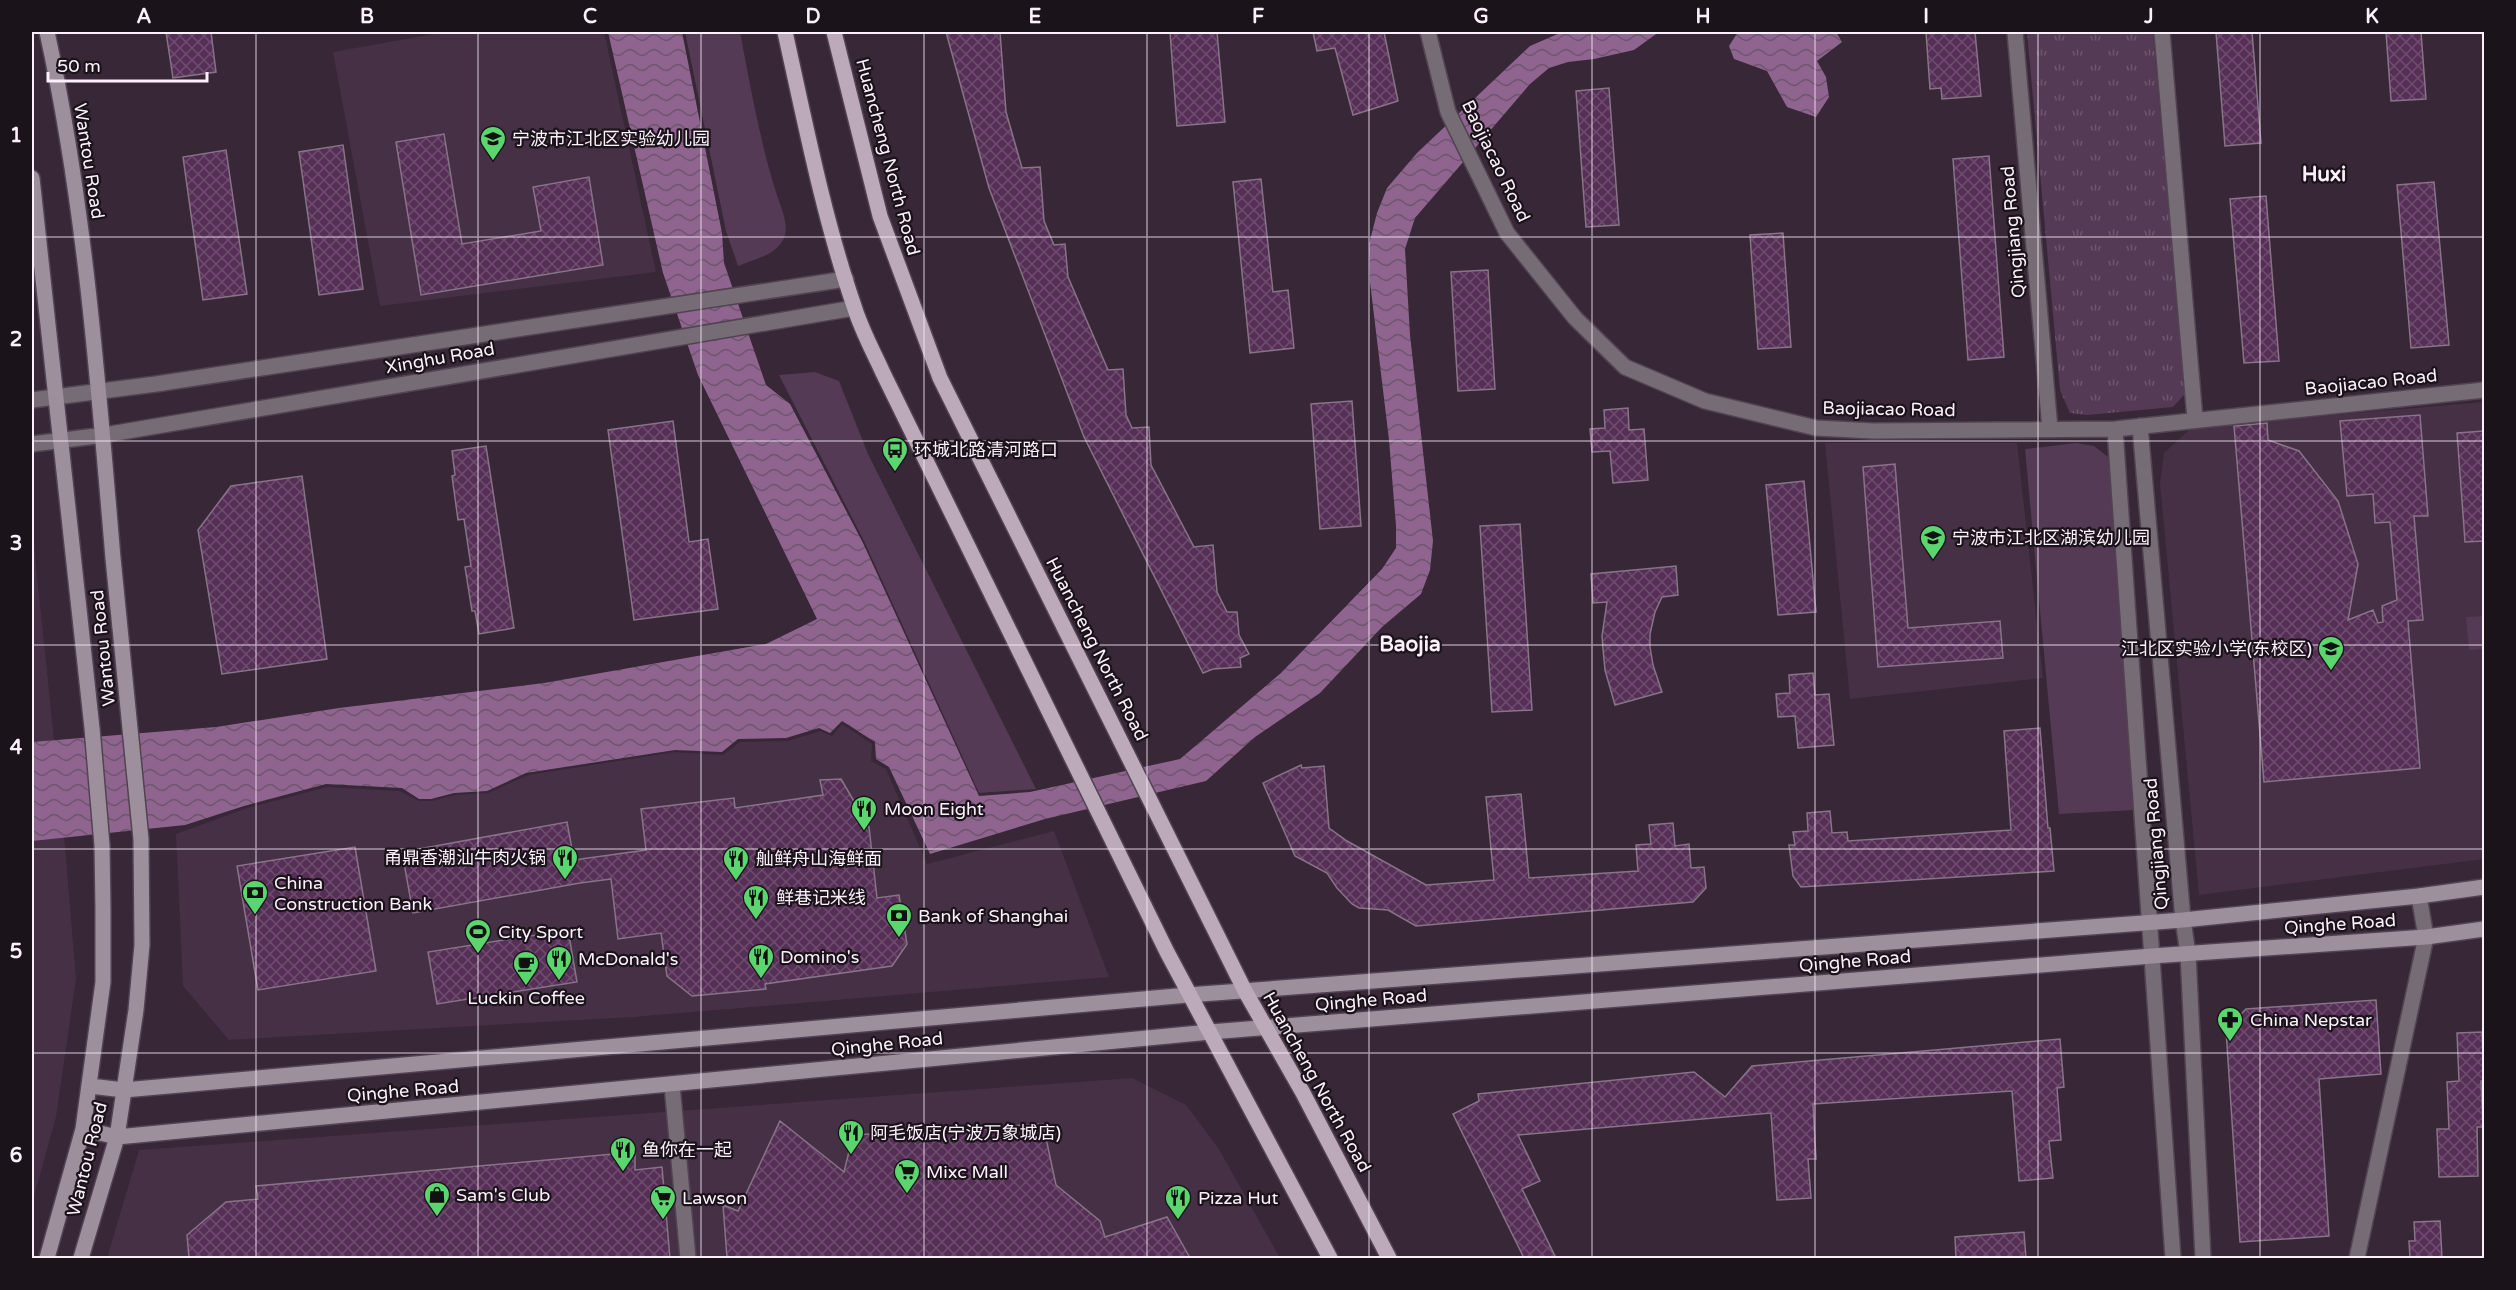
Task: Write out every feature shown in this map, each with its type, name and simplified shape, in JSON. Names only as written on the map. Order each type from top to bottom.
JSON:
[{"type":"main road","name":"Wantou Road","points":[[47,32],[56,70],[86,267],[100,392],[141,839],[142,945],[139,990],[117,1137],[81,1258]]},
{"type":"main road","points":[[785,32],[807,134],[854,308],[883,373],[1101,823],[1188,995],[1330,1258]]},
{"type":"main road","name":"Huancheng North Road","points":[[834,32],[880,216],[940,378],[1245,991],[1303,1093],[1389,1258]]},
{"type":"main road","name":"Wantou Road","points":[[32,178],[92,728],[102,844],[103,982],[90,1086],[83,1129],[47,1258]]},
{"type":"main road","name":"Qinghe Road","points":[[90,1086],[124,1090],[1188,995],[2182,920],[2419,896],[2484,887]]},
{"type":"main road","name":"Qinghe Road","points":[[83,1129],[117,1137],[1210,1032],[2152,956],[2426,937],[2484,928]]},
{"type":"street","name":"Baojiacao Road","points":[[1428,32],[1448,112],[1507,233],[1575,318],[1625,367],[1705,401],[1816,428],[1873,431],[2115,429],[2484,390]]},
{"type":"street","name":"Qingjiang Road","points":[[2015,32],[2050,429]]},
{"type":"street","points":[[2162,32],[2195,419]]},
{"type":"street","name":"Xinghu Road","points":[[32,400],[100,392],[846,279]]},
{"type":"street","name":"Xinghu Road","points":[[32,444],[104,435],[854,308]]},
{"type":"street","name":"Qingjiang Road","points":[[2140,426],[2182,920],[2188,954],[2204,1258]]},
{"type":"street","name":"Qingjiang Road","points":[[2115,429],[2172,1258]]},
{"type":"street","points":[[2357,1258],[2426,937],[2419,896]]},
{"type":"street","points":[[672,1085],[688,1258]]},
{"type":"shaded area","name":"宁波市江北区实验幼儿园","points":[[445,32],[604,32],[656,272],[380,306],[333,52]]},
{"type":"shaded area","name":"江北区实验小学(东校区)","points":[[2484,402],[2484,859],[2199,895],[2160,484],[2164,453],[2192,427]]},
{"type":"shaded area","name":"宁波市江北区湖滨幼儿园","points":[[1825,443],[2017,443],[2043,678],[1850,699]]},
{"type":"shaded area","points":[[32,526],[65,846],[76,979],[56,1117],[32,1204]]},
{"type":"shaded area","points":[[842,724],[872,744],[871,761],[886,769],[927,864],[1054,831],[1109,977],[633,1017],[229,1040],[183,986],[176,834],[247,808],[327,787],[400,791],[419,801],[432,801],[455,795],[488,793],[528,775],[675,752],[723,755],[740,742],[788,741],[820,731],[832,736]]},
{"type":"shaded area","points":[[1132,1078],[1186,1105],[1219,1149],[1280,1258],[107,1258],[139,1150]]},
{"type":"green space","points":[[685,32],[740,32],[764,150],[785,220],[786,232],[776,249],[738,266],[726,231]]},
{"type":"green space","points":[[2027,32],[2153,32],[2185,394],[2173,407],[2087,415],[2070,413],[2060,390]]},
{"type":"green space","points":[[815,372],[839,381],[868,454],[1036,789],[979,793],[864,541],[779,375]]},
{"type":"green space","points":[[2076,443],[2094,446],[2108,457],[2135,810],[2059,814],[2025,449]]},
{"type":"green space","points":[[2484,616],[2484,649],[2469,650],[2466,617]]},
{"type":"water","points":[[608,32],[682,32],[722,233],[724,263],[766,385],[790,404],[863,543],[979,796],[1030,792],[1180,759],[1281,673],[1382,569],[1396,548],[1396,526],[1389,440],[1370,282],[1369,244],[1377,213],[1387,188],[1417,153],[1530,46],[1560,33],[1569,32],[1659,32],[1634,50],[1568,62],[1549,68],[1530,84],[1415,218],[1405,249],[1410,335],[1433,541],[1430,570],[1421,594],[1382,627],[1320,693],[1255,737],[1206,781],[1045,819],[930,854],[889,767],[876,759],[875,742],[842,721],[830,733],[819,728],[786,738],[738,739],[722,752],[675,750],[526,773],[487,791],[454,793],[431,799],[419,799],[402,788],[326,784],[185,825],[32,841],[32,742],[216,727],[339,708],[544,683],[766,644],[817,619],[698,375],[663,273]]},
{"type":"water","points":[[1738,32],[1836,32],[1842,42],[1817,61],[1826,77],[1829,97],[1816,117],[1787,107],[1767,71],[1734,59],[1729,46]]},
{"type":"building","points":[[166,32],[211,32],[216,72],[173,78]]},
{"type":"building","points":[[946,32],[1000,32],[1006,112],[1022,168],[1040,167],[1044,221],[1054,245],[1065,244],[1068,277],[1108,370],[1123,369],[1126,415],[1132,428],[1149,427],[1151,465],[1194,547],[1213,545],[1217,592],[1227,612],[1237,612],[1239,635],[1249,654],[1240,658],[1241,667],[1213,669],[1203,673],[1084,437],[989,188]]},
{"type":"building","points":[[1170,32],[1217,32],[1225,122],[1177,126]]},
{"type":"building","points":[[1313,32],[1384,32],[1398,101],[1353,115],[1335,48],[1317,51]]},
{"type":"building","points":[[1926,32],[1975,32],[1981,96],[1942,99],[1941,88],[1930,89]]},
{"type":"building","points":[[2216,32],[2252,32],[2261,143],[2225,146]]},
{"type":"building","points":[[2386,32],[2421,32],[2426,99],[2391,101]]},
{"type":"building","points":[[1609,88],[1619,225],[1586,227],[1576,91]]},
{"type":"building","points":[[444,134],[462,244],[541,231],[533,187],[589,177],[603,265],[421,295],[396,142]]},
{"type":"building","points":[[343,145],[363,289],[319,295],[299,152]]},
{"type":"building","points":[[226,150],[247,294],[203,300],[183,157]]},
{"type":"building","points":[[1989,156],[2004,357],[1968,360],[1953,159]]},
{"type":"building","points":[[1261,179],[1273,292],[1288,290],[1294,348],[1250,353],[1233,182]]},
{"type":"building","points":[[2434,182],[2449,345],[2411,348],[2397,185]]},
{"type":"building","points":[[2266,196],[2279,361],[2244,363],[2230,199]]},
{"type":"building","points":[[1783,233],[1791,347],[1758,349],[1750,235]]},
{"type":"building","points":[[1488,270],[1495,389],[1458,391],[1451,272]]},
{"type":"building","points":[[1352,401],[1361,526],[1320,529],[1311,404]]},
{"type":"building","points":[[1628,408],[1629,430],[1644,429],[1648,480],[1613,483],[1610,451],[1592,452],[1590,429],[1605,428],[1604,410]]},
{"type":"building","points":[[2420,415],[2428,516],[2414,516],[2423,620],[2408,621],[2420,768],[2264,782],[2234,426],[2267,423],[2268,440],[2299,451],[2338,501],[2358,564],[2348,620],[2373,610],[2378,623],[2383,622],[2382,606],[2397,600],[2390,522],[2375,523],[2373,494],[2347,496],[2340,421]]},
{"type":"building","points":[[673,421],[689,542],[708,539],[718,609],[634,620],[608,430]]},
{"type":"building","points":[[2484,431],[2484,541],[2465,542],[2457,433]]},
{"type":"building","points":[[486,446],[514,628],[479,634],[475,611],[472,611],[465,567],[471,566],[464,519],[458,520],[452,476],[455,475],[452,451]]},
{"type":"building","points":[[1895,464],[1908,628],[2000,621],[2003,658],[1878,667],[1863,467]]},
{"type":"building","points":[[302,476],[327,659],[222,674],[198,530],[231,486]]},
{"type":"building","points":[[1804,481],[1816,612],[1778,615],[1766,485]]},
{"type":"building","points":[[1520,524],[1532,710],[1492,712],[1480,526]]},
{"type":"building","points":[[1676,566],[1678,595],[1662,597],[1655,612],[1650,634],[1653,665],[1662,692],[1615,705],[1605,670],[1603,649],[1602,636],[1607,602],[1593,603],[1591,574]]},
{"type":"building","points":[[1813,673],[1815,695],[1829,694],[1834,745],[1798,748],[1795,716],[1778,717],[1776,694],[1790,693],[1789,675]]},
{"type":"building","points":[[2040,728],[2054,871],[1801,887],[1793,876],[1789,845],[1795,845],[1793,832],[1808,831],[1807,813],[1830,811],[1832,833],[1847,832],[1848,841],[2011,830],[2004,731]]},
{"type":"building","points":[[1301,765],[1302,768],[1324,766],[1329,828],[1347,841],[1426,885],[1494,880],[1486,797],[1521,794],[1529,878],[1638,871],[1636,845],[1651,844],[1649,825],[1673,823],[1675,846],[1689,844],[1691,868],[1704,867],[1706,888],[1693,902],[1416,926],[1388,910],[1359,908],[1352,904],[1327,873],[1295,856],[1263,783]]},
{"type":"building","points":[[841,779],[869,827],[877,898],[899,895],[907,944],[892,966],[765,984],[766,989],[692,996],[667,976],[661,933],[618,939],[611,879],[413,913],[402,852],[567,822],[574,860],[646,850],[641,809],[734,798],[735,808],[823,795],[820,780]]},
{"type":"building","points":[[355,847],[376,971],[258,990],[237,866]]},
{"type":"building","points":[[568,930],[577,982],[437,1004],[428,952]]},
{"type":"building","points":[[2376,1000],[2381,1074],[2319,1079],[2329,1236],[2240,1242],[2226,1030],[2246,1009]]},
{"type":"building","points":[[2482,1032],[2483,1127],[2477,1127],[2478,1176],[2439,1177],[2437,1129],[2449,1129],[2447,1082],[2459,1081],[2457,1033]]},
{"type":"building","points":[[2060,1039],[2064,1087],[2057,1088],[2061,1140],[2049,1141],[2053,1178],[2019,1181],[2012,1091],[1813,1104],[1816,1159],[1808,1159],[1811,1198],[1777,1200],[1771,1113],[1518,1135],[1540,1181],[1522,1189],[1556,1258],[1524,1258],[1453,1114],[1479,1101],[1478,1094],[1694,1072],[1725,1097],[1752,1066]]},
{"type":"building","name":"Mixc Mall","points":[[780,1121],[844,1172],[853,1135],[1043,1124],[1056,1185],[1100,1221],[1105,1237],[1167,1217],[1190,1258],[727,1258],[723,1205],[738,1211]]},
{"type":"building","name":"Sam's Club","points":[[635,1152],[635,1170],[662,1167],[670,1258],[189,1258],[187,1235],[226,1202],[258,1199],[256,1186]]},
{"type":"building","points":[[2440,1221],[2442,1258],[2410,1258],[2409,1241],[2415,1241],[2414,1222]]},
{"type":"building","points":[[2024,1232],[2026,1258],[1956,1258],[1955,1237]]},
{"type":"place","name":"宁波市江北区实验幼儿园","points":[[493,162]]},
{"type":"place","name":"环城北路清河路口","points":[[895,473]]},
{"type":"place","name":"宁波市江北区湖滨幼儿园","points":[[1933,561]]},
{"type":"place","name":"江北区实验小学(东校区)","points":[[2331,672]]},
{"type":"place","name":"Moon Eight","points":[[864,832]]},
{"type":"place","name":"甬鼎香潮汕牛肉火锅","points":[[565,881]]},
{"type":"place","name":"舢鲜舟山海鲜面","points":[[736,882]]},
{"type":"place","name":"China Construction Bank","points":[[255,916]]},
{"type":"place","name":"鲜巷记米线","points":[[756,921]]},
{"type":"place","name":"Bank of Shanghai","points":[[899,939]]},
{"type":"place","name":"City Sport","points":[[478,955]]},
{"type":"place","name":"Domino's","points":[[761,980]]},
{"type":"place","name":"McDonald's","points":[[559,982]]},
{"type":"place","name":"Luckin Coffee","points":[[526,987]]},
{"type":"place","name":"China Nepstar","points":[[2230,1043]]},
{"type":"place","name":"阿毛饭店(宁波万象城店)","points":[[851,1156]]},
{"type":"place","name":"鱼你在一起","points":[[623,1173]]},
{"type":"place","name":"Mixc Mall","points":[[907,1195]]},
{"type":"place","name":"Sam's Club","points":[[437,1218]]},
{"type":"place","name":"Lawson","points":[[663,1221]]},
{"type":"place","name":"Pizza Hut","points":[[1178,1221]]},
{"type":"district","name":"Huxi","points":[[2324,174]]},
{"type":"district","name":"Baojia","points":[[1410,644]]}]
